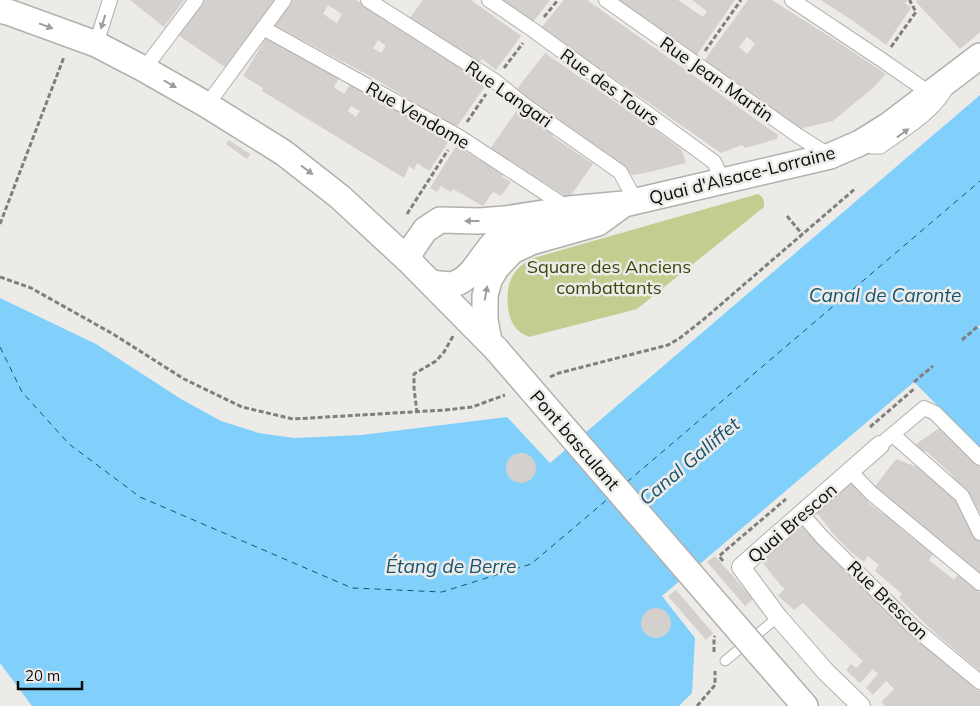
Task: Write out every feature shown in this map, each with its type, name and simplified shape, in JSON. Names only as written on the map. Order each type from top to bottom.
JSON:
[{"type":"main road","name":"Pont basculant","points":[[0,10],[85,40],[144,69],[207,105],[284,154],[340,197],[408,260],[493,345],[805,706]]},
{"type":"main road","name":"Quai d'Alsace-Lorraine","points":[[408,260],[412,249],[425,230],[440,220],[505,220],[569,209],[630,202],[830,156],[860,144],[889,125],[980,56]]},
{"type":"main road","name":"Quai d'Alsace-Lorraine","points":[[493,345],[485,320],[485,296],[489,280],[497,267],[512,251],[531,242],[598,223],[630,202]]},
{"type":"main road","points":[[431,283],[453,284],[466,278],[497,239],[509,232],[630,202]]},
{"type":"street","points":[[85,40],[110,0]]},
{"type":"street","points":[[144,69],[196,0]]},
{"type":"street","points":[[207,105],[284,0]]},
{"type":"street","name":"Rue Langari","points":[[368,0],[495,81],[524,104],[620,172],[630,202]]},
{"type":"street","name":"Rue des Tours","points":[[490,0],[714,162],[723,181]]},
{"type":"street","name":"Rue Jean Martin","points":[[606,0],[797,135],[830,156]]},
{"type":"street","points":[[792,0],[931,94]]},
{"type":"street","name":"Rue Vendome","points":[[263,28],[458,136],[569,209]]},
{"type":"street","name":"Quai Brescon","points":[[861,706],[826,672],[778,617],[741,568],[924,408],[935,413],[980,458]]},
{"type":"street","points":[[886,440],[962,496],[980,533]]},
{"type":"street","points":[[850,471],[871,493],[980,583]]},
{"type":"street","name":"Rue Brescon","points":[[802,514],[912,626],[980,682]]},
{"type":"lane","points":[[860,144],[881,149],[932,112],[943,99],[958,73]]},
{"type":"lane","points":[[725,661],[778,617]]},
{"type":"path","points":[[407,214],[495,81],[558,0]]},
{"type":"path","points":[[696,64],[741,0]]},
{"type":"path","points":[[882,60],[916,12],[911,0]]},
{"type":"path","points":[[0,224],[52,87],[85,40]]},
{"type":"path","points":[[541,380],[559,373],[668,345],[680,338],[856,188]]},
{"type":"path","points":[[787,216],[802,234]]},
{"type":"path","points":[[0,277],[31,288],[114,334],[184,379],[242,407],[294,419],[472,407],[507,394]]},
{"type":"path","points":[[962,340],[977,327]]},
{"type":"path","points":[[417,412],[414,374],[436,361],[444,352],[453,334]]},
{"type":"path","points":[[914,382],[933,366]]},
{"type":"green space","name":"Square des Anciens combattants","points":[[758,194],[763,199],[764,207],[637,309],[529,337],[521,333],[512,322],[507,301],[508,288],[513,275],[530,259]]},
{"type":"water","points":[[980,95],[980,325],[978,327],[980,329],[980,448],[914,382],[662,596],[695,638],[692,693],[679,706],[32,706],[0,663],[0,298],[96,344],[181,399],[221,421],[259,433],[294,438],[361,435],[507,417],[550,463]]},
{"type":"building","points":[[130,0],[184,0],[164,27]]},
{"type":"building","points":[[205,0],[275,0],[225,67],[178,35]]},
{"type":"building","points":[[293,0],[356,0],[391,21],[389,23],[412,35],[486,85],[456,128],[379,81],[274,25]],"holes":[[[328,5],[342,14],[337,23],[323,14]],[[378,40],[386,46],[381,53],[373,48]]]},
{"type":"building","points":[[423,0],[471,0],[521,36],[496,70],[482,59],[477,66],[409,19]]},
{"type":"building","points":[[502,0],[550,0],[533,22]]},
{"type":"building","points":[[564,0],[587,0],[778,135],[777,139],[745,148],[742,145],[721,153],[541,28]]},
{"type":"building","points":[[617,0],[678,0],[703,17],[707,11],[692,0],[735,0],[696,56]]},
{"type":"building","points":[[748,0],[772,0],[886,74],[875,86],[833,121],[799,129],[704,61]],"holes":[[[747,37],[755,44],[747,54],[739,47]]]},
{"type":"building","points":[[821,0],[908,0],[905,3],[911,8],[886,45]]},
{"type":"building","points":[[917,0],[980,0],[980,32],[960,49],[916,2]]},
{"type":"building","points":[[266,38],[340,77],[334,87],[344,94],[351,83],[407,114],[449,141],[429,171],[417,163],[414,170],[409,166],[404,178],[262,91],[263,88],[243,76]],"holes":[[[351,106],[360,111],[356,117],[348,111]]]},
{"type":"building","points":[[545,53],[682,150],[686,163],[632,175],[615,160],[513,94]]},
{"type":"building","points":[[520,106],[557,131],[552,136],[593,164],[569,198],[490,149]]},
{"type":"building","points":[[229,140],[250,154],[247,159],[226,144]]},
{"type":"building","points":[[456,146],[504,174],[502,177],[511,182],[501,196],[493,192],[483,206],[453,189],[451,192],[441,186],[437,192],[430,188]]},
{"type":"building","points":[[941,427],[952,441],[980,467],[980,513],[974,502],[951,474],[926,451],[922,454],[916,444]]},
{"type":"building","points":[[521,453],[532,457],[536,468],[532,479],[521,483],[510,479],[506,468],[510,457]]},
{"type":"building","points":[[896,459],[933,473],[956,499],[980,541],[980,577],[873,489]]},
{"type":"building","points":[[852,482],[870,504],[884,515],[886,514],[933,554],[929,560],[954,580],[958,575],[980,592],[980,671],[936,634],[902,601],[899,597],[902,594],[875,571],[879,565],[868,556],[864,562],[852,553],[835,536],[817,513]]},
{"type":"building","points":[[805,525],[920,640],[980,691],[980,706],[885,706],[881,702],[894,689],[886,681],[873,695],[866,688],[878,674],[873,669],[860,683],[846,670],[851,664],[856,668],[863,661],[803,603],[794,610],[778,596],[785,588],[761,561]]},
{"type":"building","points":[[715,556],[753,599],[745,606],[707,562]]},
{"type":"building","points":[[676,590],[713,633],[706,640],[668,596]]},
{"type":"building","points":[[656,608],[667,612],[671,623],[667,634],[656,638],[645,634],[641,623],[645,612]]},
{"type":"ferry route","points":[[627,482],[980,181]]},
{"type":"ferry route","points":[[0,347],[22,392],[69,444],[140,497],[352,588],[442,592],[531,564],[609,498]]},
{"type":"water label","name":"Canal de Caronte","points":[[885,295]]},
{"type":"water label","name":"Canal Galliffet","points":[[689,461]]},
{"type":"water label","name":"Étang de Berre","points":[[451,566]]}]
